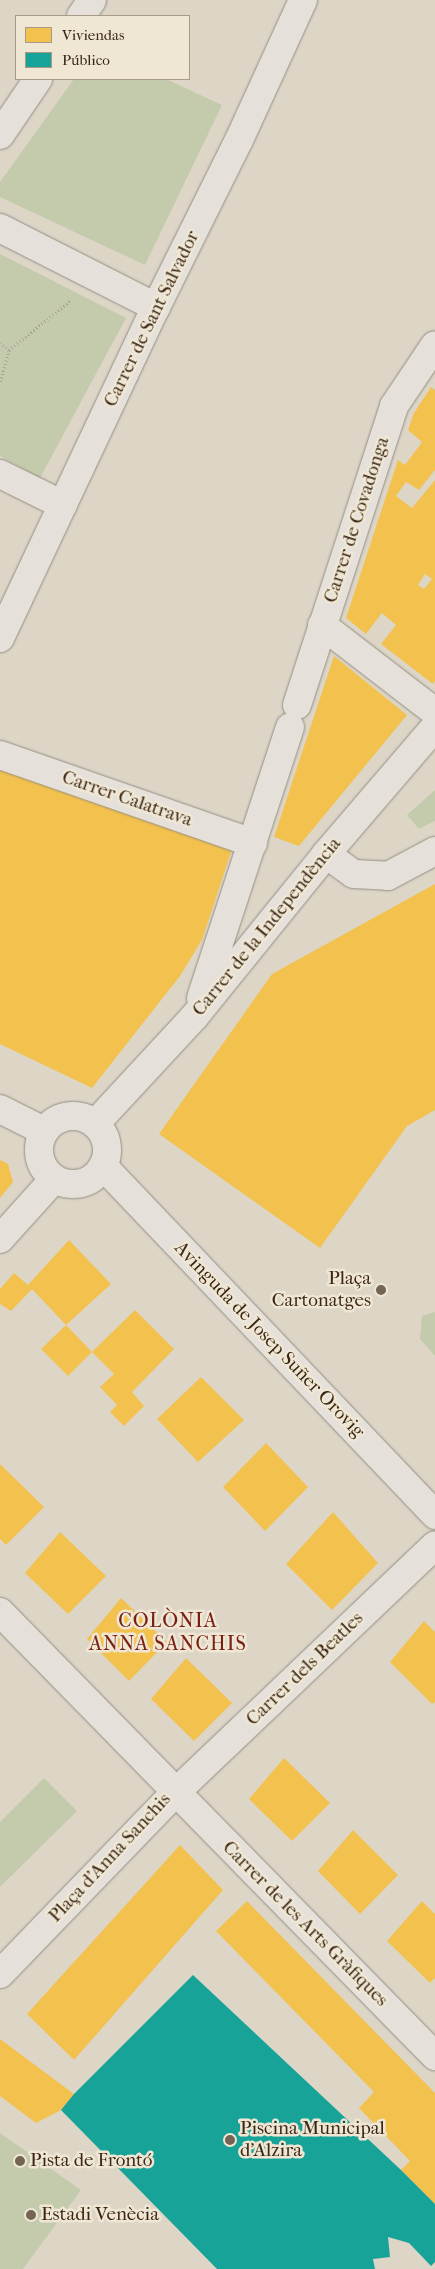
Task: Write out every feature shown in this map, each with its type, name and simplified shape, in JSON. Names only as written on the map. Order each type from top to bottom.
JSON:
[{"type":"street","points":[[82,15],[92,0]]},
{"type":"street","name":"Carrer de Sant Salvador","points":[[0,638],[156,307],[239,140],[303,0]]},
{"type":"street","points":[[0,135],[37,80]]},
{"type":"street","points":[[0,228],[156,307]]},
{"type":"street","name":"Carrer de Covadonga","points":[[195,1016],[394,406],[433,354]]},
{"type":"street","points":[[0,474],[63,505]]},
{"type":"street","points":[[322,625],[435,712]]},
{"type":"street","name":"Carrer de la Independència","points":[[96,1124],[195,1016],[326,854],[435,727]]},
{"type":"street","name":"Carrer Calatrava","points":[[0,755],[253,843]]},
{"type":"street","points":[[326,854],[354,874],[388,876],[435,851]]},
{"type":"street","points":[[0,1109],[44,1130]]},
{"type":"street","points":[[74,1115],[86,1117],[96,1124],[103,1132],[107,1144],[107,1156],[103,1166],[96,1175],[86,1182],[64,1183],[54,1179],[40,1162],[39,1140],[44,1130],[52,1122],[74,1115]]},
{"type":"street","name":"Avinguda de Josep Suñer Orovig","points":[[103,1166],[435,1514]]},
{"type":"street","points":[[0,1239],[54,1179]]},
{"type":"street","name":"Carrer dels Beatles","points":[[175,1793],[435,1545]]},
{"type":"street","name":"Plaça d'Anna Sanchis","points":[[0,1612],[175,1793],[0,1974]]},
{"type":"street","name":"Carrer de les Arts Gràfiques","points":[[175,1793],[435,2056]]},
{"type":"path","points":[[0,384],[9,350],[79,293]]},
{"type":"path","points":[[0,343],[9,350]]},
{"type":"green space","points":[[73,80],[168,80],[222,105],[145,265],[0,197],[0,182]]},
{"type":"green space","points":[[0,254],[126,318],[40,478],[0,456]]},
{"type":"green space","points":[[435,790],[435,821],[419,829],[407,815]]},
{"type":"green space","points":[[435,1312],[435,1356],[420,1339],[422,1316]]},
{"type":"green space","points":[[44,1778],[77,1811],[0,1887],[0,1822]]},
{"type":"green space","name":"Estadi Venècia","points":[[0,2133],[81,2190],[23,2269],[0,2269]]},
{"type":"building: Viviendas","points":[[431,387],[435,390],[435,470],[419,490],[406,482],[396,496],[412,508],[435,480],[435,681],[433,684],[381,644],[396,625],[382,613],[366,634],[346,618],[398,460],[405,465],[422,442],[408,430],[414,413]],"holes":[[[425,574],[432,579],[424,589],[418,585]]]},
{"type":"building: Viviendas","points":[[334,656],[407,715],[299,846],[274,837]]},
{"type":"building: Viviendas","points":[[0,764],[232,849],[202,940],[180,976],[92,1088],[0,1044]]},
{"type":"building: Viviendas","points":[[435,884],[435,1110],[407,1126],[320,1248],[159,1134],[272,974]]},
{"type":"building: Viviendas","points":[[0,1160],[8,1164],[13,1182],[0,1198]]},
{"type":"building: Viviendas","points":[[69,1240],[111,1284],[66,1325],[32,1289],[11,1311],[0,1304],[0,1289],[14,1273],[28,1285]]},
{"type":"building: Viviendas","points":[[135,1310],[174,1349],[132,1392],[144,1406],[124,1426],[110,1412],[117,1405],[100,1387],[114,1374],[92,1352]]},
{"type":"building: Viviendas","points":[[66,1325],[92,1352],[68,1376],[41,1349]]},
{"type":"building: Viviendas","points":[[201,1377],[244,1420],[198,1462],[157,1419]]},
{"type":"building: Viviendas","points":[[266,1443],[308,1487],[265,1531],[223,1487]]},
{"type":"building: Viviendas","points":[[0,1464],[44,1507],[6,1545],[0,1539]]},
{"type":"building: Viviendas","points":[[333,1512],[378,1563],[332,1610],[286,1564]]},
{"type":"building: Viviendas","points":[[60,1532],[106,1576],[68,1614],[25,1573]]},
{"type":"building: Viviendas","points":[[121,1598],[167,1642],[129,1681],[87,1639]]},
{"type":"building: Viviendas","points":[[424,1621],[435,1632],[435,1702],[432,1704],[390,1662]]},
{"type":"building: Viviendas","points":[[186,1658],[232,1703],[194,1741],[151,1699]]},
{"type":"building: Viviendas","points":[[284,1758],[330,1803],[292,1841],[249,1799]]},
{"type":"building: Viviendas","points":[[353,1830],[398,1875],[360,1914],[318,1871]]},
{"type":"building: Viviendas","points":[[180,1845],[223,1890],[74,2060],[27,2014]]},
{"type":"building: Viviendas","points":[[247,1901],[435,2093],[435,2204],[401,2170],[410,2161],[359,2108],[374,2092],[216,1931]]},
{"type":"building: Viviendas","points":[[422,1901],[435,1914],[435,1978],[430,1983],[387,1941]]},
{"type":"building: Viviendas","points":[[0,2039],[74,2094],[61,2110],[36,2123],[0,2096]]},
{"type":"building: Público","name":"Piscina Municipal d'Alzira","points":[[193,1975],[435,2204],[435,2262],[431,2266],[409,2243],[388,2237],[390,2257],[373,2259],[375,2269],[217,2269],[61,2110],[74,2094]]},
{"type":"place","name":"Plaça Cartonatges","points":[[381,1290]]},
{"type":"place","name":"Piscina Municipal d'Alzira","points":[[230,2140]]},
{"type":"place","name":"Pista de Frontó","points":[[20,2161]]},
{"type":"place","name":"Estadi Venècia","points":[[31,2215]]},
{"type":"district","name":"COLÒNIA ANNA SANCHIS","points":[[168,1632]]}]
